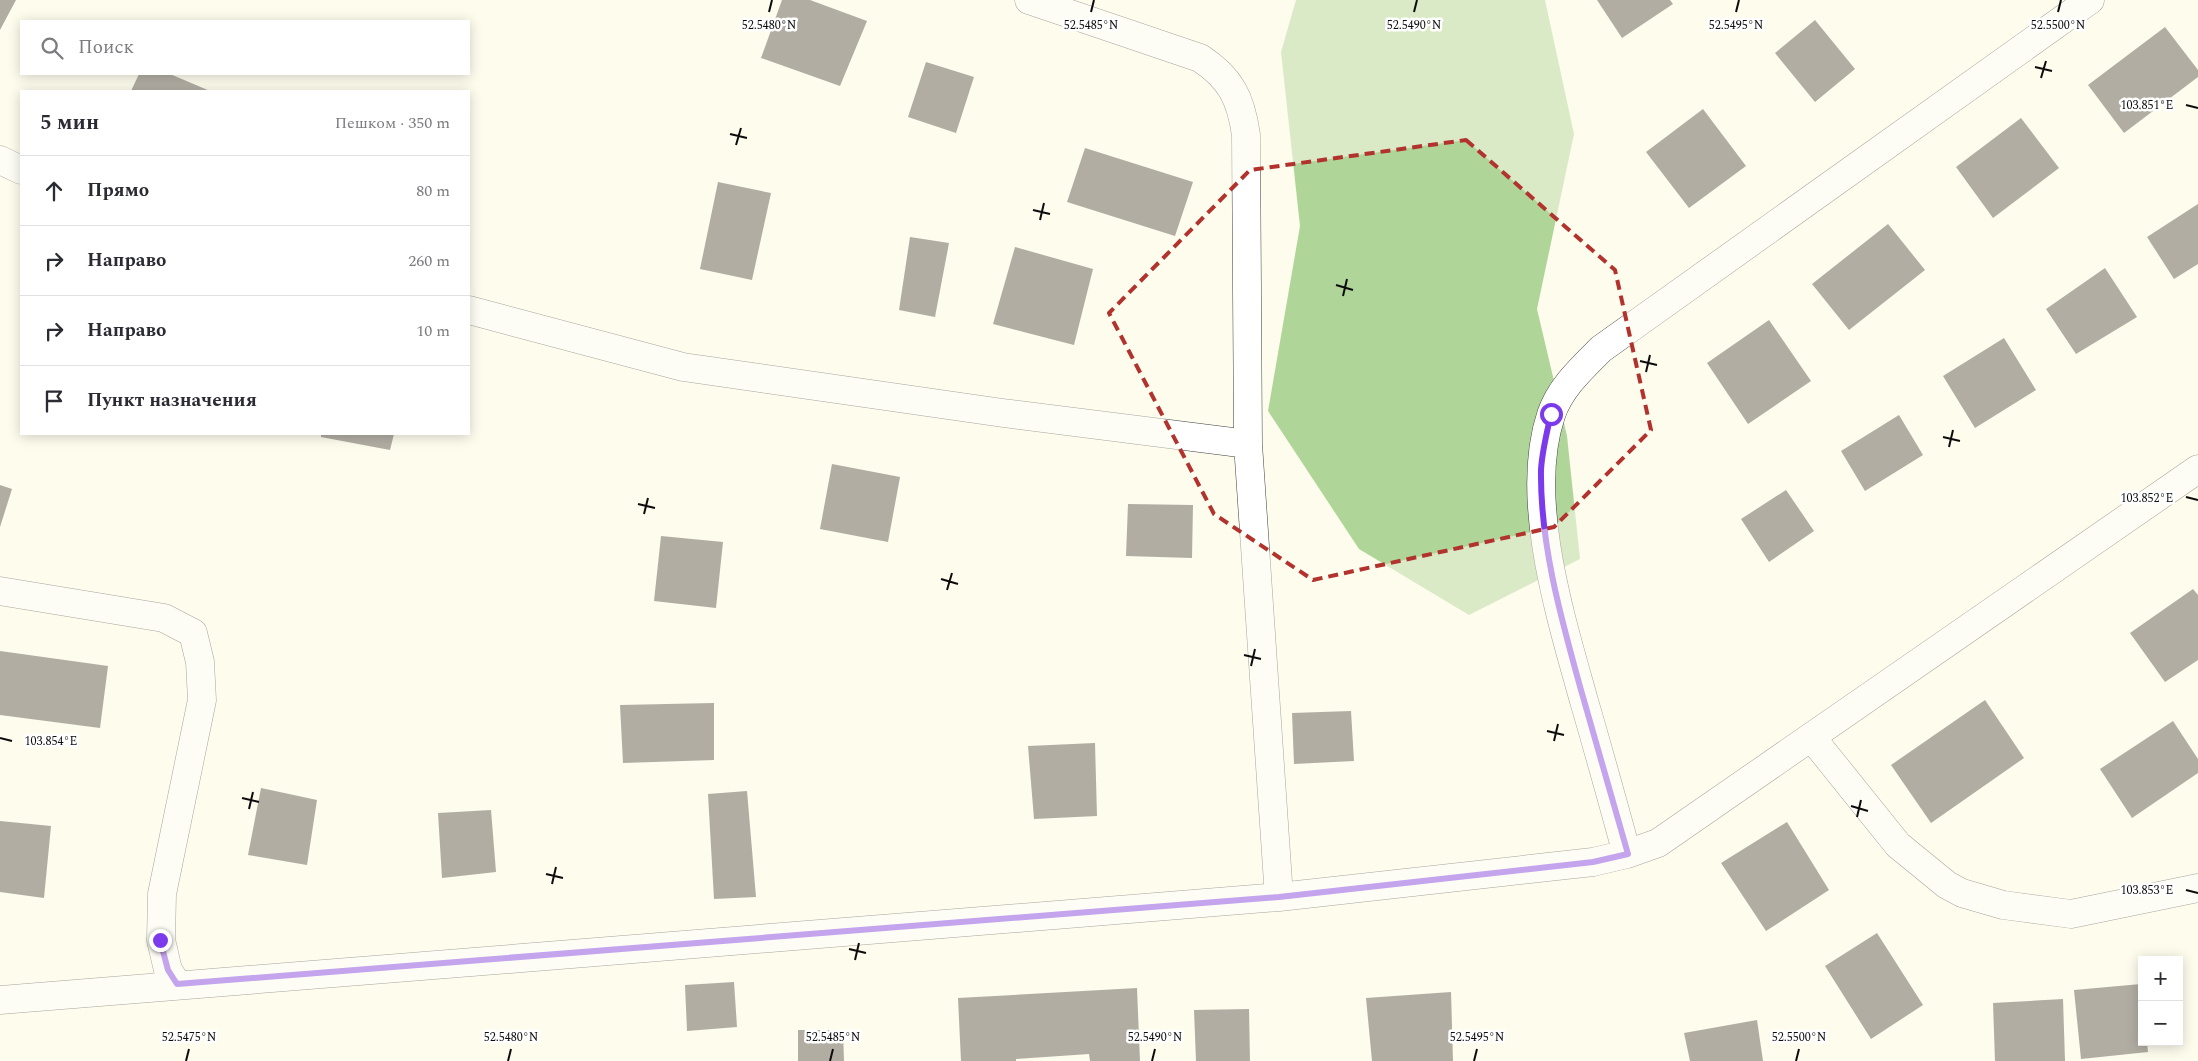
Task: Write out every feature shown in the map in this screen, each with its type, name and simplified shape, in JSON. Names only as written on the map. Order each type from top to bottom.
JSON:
[{"type":"street","points":[[1028,0],[1200,58],[1216,68],[1228,82],[1243,113],[1246,135],[1248,444],[1279,897]]},
{"type":"street","points":[[1628,854],[1563,625],[1547,548],[1542,505],[1542,461],[1551,414],[1567,384],[1601,349],[2090,0]]},
{"type":"street","points":[[0,160],[20,170]]},
{"type":"street","points":[[470,310],[683,368],[1002,413],[1248,444]]},
{"type":"street","points":[[0,1000],[177,984],[1279,897],[1593,862],[1628,854],[1658,843],[2198,469]]},
{"type":"street","points":[[0,591],[164,618],[193,633],[200,662],[202,700],[162,894],[160,940],[168,970],[177,984]]},
{"type":"street","points":[[1812,738],[1898,846],[1947,885],[1962,892],[2003,905],[2071,914],[2198,888]]},
{"type":"highlighted area","points":[[1466,140],[1615,270],[1651,430],[1554,527],[1313,580],[1214,514],[1109,313],[1250,170]]},
{"type":"green space","points":[[1296,0],[1545,0],[1574,134],[1537,309],[1567,436],[1580,559],[1469,615],[1359,549],[1268,411],[1300,226],[1281,52]]},
{"type":"building","points":[[0,0],[16,0],[0,30]]},
{"type":"building","points":[[782,0],[810,0],[867,21],[840,86],[761,58]]},
{"type":"building","points":[[1597,0],[1670,0],[1673,4],[1622,38]]},
{"type":"building","points":[[1815,20],[1855,69],[1815,102],[1775,53]]},
{"type":"building","points":[[2165,27],[2198,70],[2198,77],[2124,133],[2088,85]]},
{"type":"building","points":[[926,62],[974,77],[956,133],[908,117]]},
{"type":"building","points":[[139,75],[172,75],[208,90],[131,90]]},
{"type":"building","points":[[1703,109],[1746,166],[1689,208],[1646,152]]},
{"type":"building","points":[[2021,118],[2059,168],[1993,218],[1956,167]]},
{"type":"building","points":[[1085,148],[1193,182],[1175,236],[1067,202]]},
{"type":"building","points":[[718,182],[771,193],[752,280],[700,269]]},
{"type":"building","points":[[2198,204],[2198,264],[2174,279],[2147,237]]},
{"type":"building","points":[[1888,224],[1925,270],[1849,330],[1812,284]]},
{"type":"building","points":[[910,237],[949,243],[935,317],[899,310]]},
{"type":"building","points":[[1015,247],[1093,269],[1074,345],[993,324]]},
{"type":"building","points":[[2105,268],[2137,317],[2076,354],[2046,309]]},
{"type":"building","points":[[1769,320],[1811,381],[1748,424],[1707,363]]},
{"type":"building","points":[[2004,338],[2036,390],[1975,428],[1943,376]]},
{"type":"building","points":[[1899,415],[1923,455],[1865,491],[1841,451]]},
{"type":"building","points":[[321,435],[394,435],[390,450],[321,437]]},
{"type":"building","points":[[832,464],[900,477],[888,542],[820,529]]},
{"type":"building","points":[[0,485],[12,489],[0,527]]},
{"type":"building","points":[[1786,490],[1814,531],[1769,562],[1741,519]]},
{"type":"building","points":[[1128,504],[1193,505],[1192,558],[1126,556]]},
{"type":"building","points":[[661,536],[723,542],[716,608],[654,601]]},
{"type":"building","points":[[2193,589],[2198,595],[2198,660],[2165,682],[2130,633]]},
{"type":"building","points":[[0,651],[108,666],[100,728],[0,715]]},
{"type":"building","points":[[1985,700],[2024,758],[1931,823],[1891,765]]},
{"type":"building","points":[[714,703],[714,760],[623,763],[620,705]]},
{"type":"building","points":[[1351,711],[1354,761],[1294,764],[1292,713]]},
{"type":"building","points":[[2173,721],[2198,759],[2198,773],[2132,818],[2100,769]]},
{"type":"building","points":[[1095,743],[1097,816],[1034,819],[1028,746]]},
{"type":"building","points":[[261,788],[317,800],[307,865],[248,855]]},
{"type":"building","points":[[747,791],[756,897],[714,899],[708,794]]},
{"type":"building","points":[[491,810],[496,872],[442,878],[438,813]]},
{"type":"building","points":[[0,821],[51,826],[44,898],[0,892]]},
{"type":"building","points":[[1787,822],[1829,890],[1766,931],[1721,863]]},
{"type":"building","points":[[1877,933],[1923,1005],[1871,1039],[1825,966]]},
{"type":"building","points":[[734,982],[737,1027],[687,1031],[685,985]]},
{"type":"building","points":[[2138,984],[2138,1046],[2147,1046],[2148,1052],[2081,1059],[2074,990]]},
{"type":"building","points":[[1137,988],[1140,1061],[1090,1061],[1089,1054],[1016,1059],[1016,1061],[961,1061],[958,998]]},
{"type":"building","points":[[1451,992],[1453,1061],[1372,1061],[1366,998]]},
{"type":"building","points":[[2063,999],[2065,1061],[1995,1061],[1993,1003]]},
{"type":"building","points":[[1249,1009],[1250,1061],[1196,1061],[1194,1010]]},
{"type":"building","points":[[1757,1020],[1763,1061],[1690,1061],[1684,1033]]},
{"type":"building","points":[[798,1030],[843,1030],[844,1061],[798,1061]]},
{"type":"route","points":[[160,940],[168,970],[177,984],[1279,897],[1593,862],[1628,854],[1563,625],[1547,548],[1542,505],[1541,469],[1551,414]]}]
